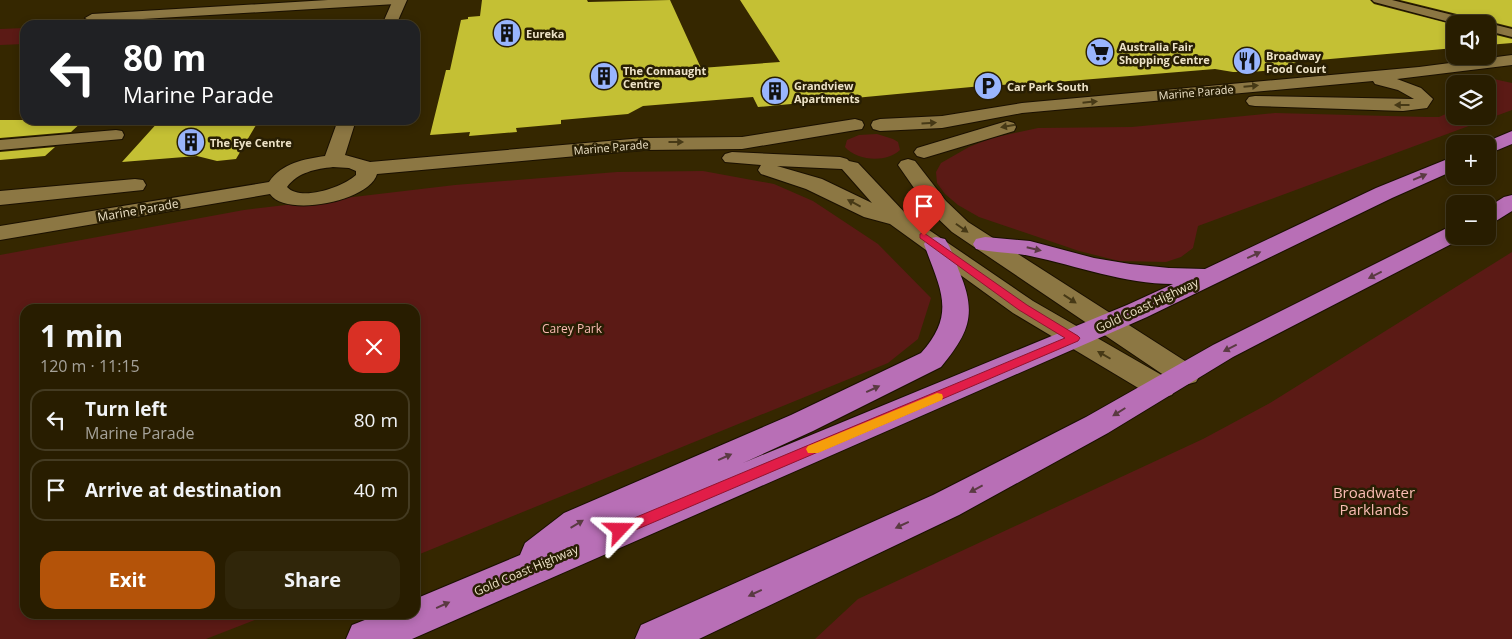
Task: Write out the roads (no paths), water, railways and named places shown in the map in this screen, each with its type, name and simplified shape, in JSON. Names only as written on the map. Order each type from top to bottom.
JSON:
[{"type":"highway","points":[[1496,144],[1512,137]]},
{"type":"highway","name":"Gold Coast Highway","points":[[420,616],[1109,323],[1384,193],[1446,166]]},
{"type":"highway","points":[[1496,211],[1512,202]]},
{"type":"highway","points":[[656,639],[946,505],[1097,425],[1223,352],[1446,238]]},
{"type":"highway","points":[[511,576],[577,523],[802,422],[931,360],[946,345],[957,320],[955,294],[936,244]]},
{"type":"highway","points":[[985,244],[1030,248],[1092,265],[1130,272],[1169,276],[1210,276]]},
{"type":"highway","name":"Gold Coast Highway","points":[[366,639],[412,619]]},
{"type":"street","points":[[92,18],[396,0]]},
{"type":"street","points":[[391,20],[400,0]]},
{"type":"street","name":"Marine Parade","points":[[880,125],[942,122],[1022,108],[1426,71],[1512,60]]},
{"type":"street","points":[[1426,71],[1466,70],[1503,74]]},
{"type":"street","name":"Marine Parade","points":[[364,176],[446,172],[599,159],[706,158],[846,165],[900,164],[998,128],[1059,118],[1404,86],[1503,74]]},
{"type":"street","points":[[1249,100],[1403,106],[1421,104],[1424,99],[1418,93],[1404,86],[1365,76]]},
{"type":"street","points":[[333,161],[345,125]]},
{"type":"street","points":[[855,125],[880,125],[907,132],[917,138],[923,145],[900,164],[943,214],[985,244],[1109,323],[1173,381],[1074,338],[1023,307],[936,244],[899,220],[846,165],[828,157],[822,151],[820,144],[823,137],[830,132],[855,125]]},
{"type":"street","name":"Marine Parade","points":[[364,176],[643,144],[742,143],[855,125]]},
{"type":"street","points":[[706,158],[787,175],[814,184],[872,212],[899,220]]},
{"type":"street","points":[[333,161],[351,161],[361,164],[364,176],[340,194],[316,199],[294,199],[283,196],[277,191],[276,187],[279,180],[296,170],[320,162],[333,161]]},
{"type":"street","points":[[0,198],[135,185]]},
{"type":"street","name":"Marine Parade","points":[[0,233],[276,187]]},
{"type":"lane","points":[[1378,0],[1446,17]]},
{"type":"lane","points":[[1496,23],[1512,25]]},
{"type":"lane","points":[[1496,25],[1512,33]]},
{"type":"lane","points":[[0,145],[116,135]]},
{"type":"place","name":"Eureka","points":[[507,33]]},
{"type":"place","name":"Australia Fair Shopping Centre","points":[[1100,52]]},
{"type":"place","name":"Broadway Food Court","points":[[1247,61]]},
{"type":"place","name":"The Connaught Centre","points":[[604,76]]},
{"type":"place","name":"Car Park South","points":[[988,86]]},
{"type":"place","name":"Grandview Apartments","points":[[775,91]]},
{"type":"place","name":"The Eye Centre","points":[[191,142]]},
{"type":"park label","name":"Carey Park","points":[[572,328]]},
{"type":"park label","name":"Broadwater Parklands","points":[[1374,500]]}]
